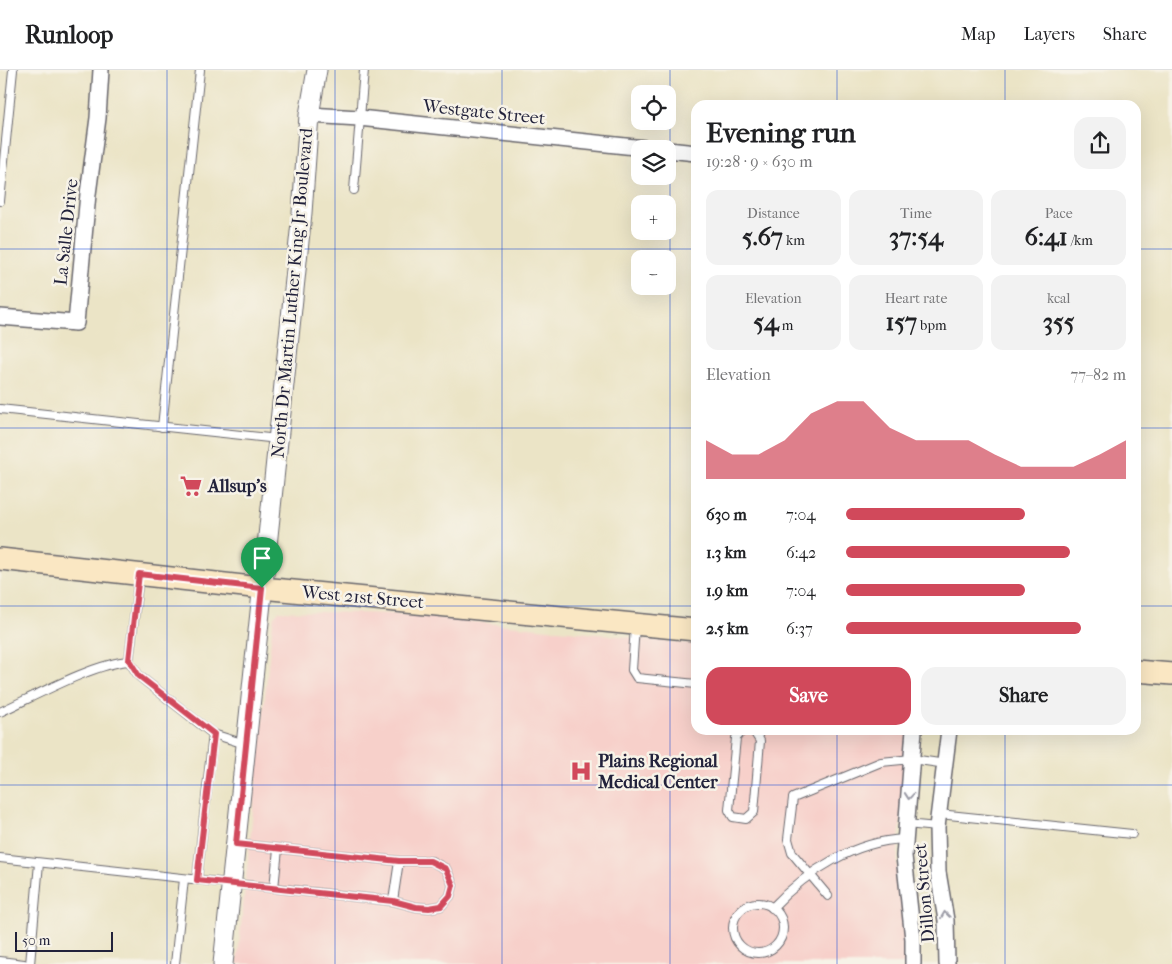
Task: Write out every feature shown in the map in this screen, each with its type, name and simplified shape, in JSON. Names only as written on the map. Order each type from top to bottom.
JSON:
[{"type":"main road","name":"West 21st Street","points":[[0,559],[262,588],[691,630]]},
{"type":"main road","points":[[1141,671],[1172,674]]},
{"type":"street","name":"La Salle Drive","points":[[0,317],[76,323],[88,194],[98,118],[101,70]]},
{"type":"street","name":"North Dr Martin Luther King Jr Boulevard","points":[[223,964],[302,213],[308,115],[317,70]]},
{"type":"street","name":"Westgate Street","points":[[308,115],[359,118],[631,147]]},
{"type":"street","points":[[676,151],[691,152]]},
{"type":"street","name":"Dillon Street","points":[[913,964],[913,939],[904,856],[914,735]]},
{"type":"street","name":"Dillon Street","points":[[947,964],[946,920],[938,872],[938,820],[949,735]]},
{"type":"lane","points":[[0,201],[13,70]]},
{"type":"lane","points":[[162,426],[200,70]]},
{"type":"lane","points":[[354,190],[364,70]]},
{"type":"lane","points":[[0,409],[278,439]]},
{"type":"lane","points":[[139,574],[129,660],[139,676],[214,734],[245,744]]},
{"type":"lane","points":[[635,624],[632,670],[637,678],[691,683]]},
{"type":"lane","points":[[0,712],[116,661],[129,660]]},
{"type":"lane","points":[[197,880],[214,734]]},
{"type":"lane","points":[[739,735],[736,738],[729,810],[733,817],[746,819],[754,812],[760,741],[756,735]]},
{"type":"lane","points":[[828,896],[792,853],[788,839],[793,798],[881,762],[912,759],[946,764]]},
{"type":"lane","points":[[772,908],[790,889],[809,874],[860,846],[884,840],[938,820],[1132,834]]},
{"type":"lane","points":[[0,858],[393,901],[429,908],[441,906],[450,896],[453,885],[446,869],[430,861],[399,861],[236,844]]},
{"type":"lane","points":[[274,888],[278,849]]},
{"type":"lane","points":[[393,901],[399,861]]},
{"type":"lane","points":[[30,964],[39,863]]},
{"type":"lane","points":[[176,964],[184,878]]},
{"type":"lane","points":[[757,903],[772,908],[782,921],[781,938],[776,945],[762,953],[746,950],[735,938],[734,922],[737,915],[742,909],[757,903]]},
{"type":"lane","points":[[0,962],[24,964]]},
{"type":"shaded area","name":"Plains Regional Medical Center","points":[[279,611],[399,614],[691,643],[691,735],[909,735],[897,862],[906,918],[907,964],[237,964],[274,616]]},
{"type":"place","name":"Allsup's","points":[[191,486]]},
{"type":"place","name":"Plains Regional Medical Center","points":[[581,771]]},
{"type":"route","points":[[139,574],[262,588],[236,844],[399,861],[430,861],[446,869],[453,885],[450,896],[441,906],[429,908],[416,907],[393,901],[197,880],[214,734],[139,676],[129,660],[139,574]]}]
